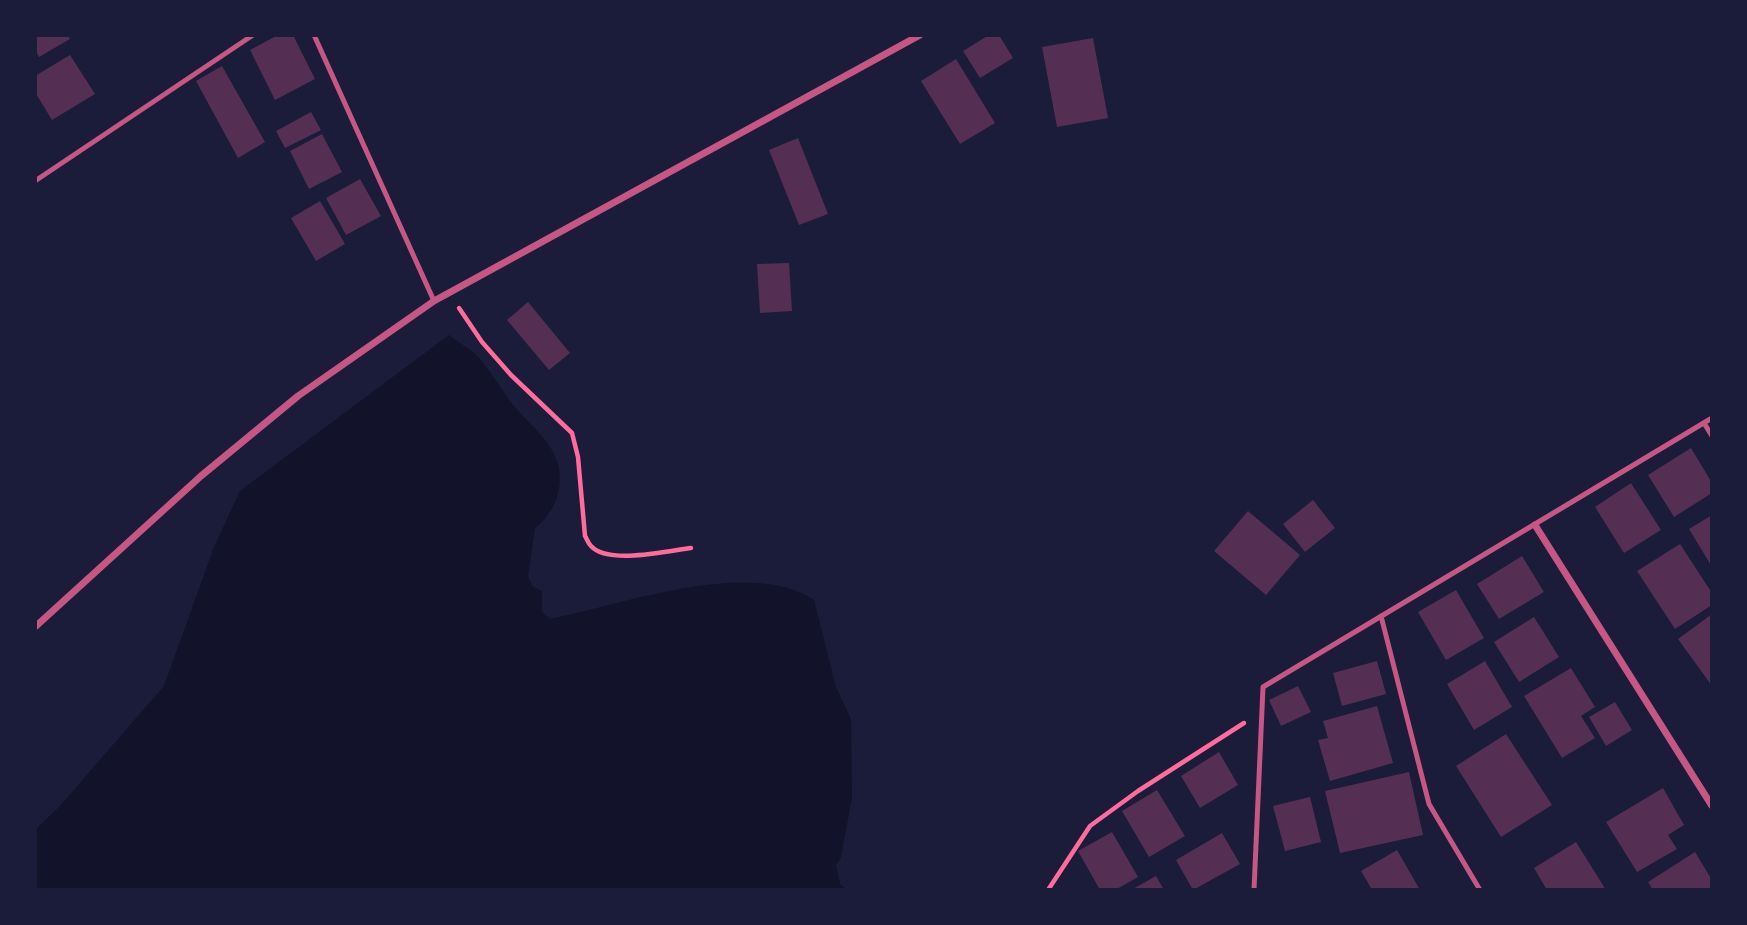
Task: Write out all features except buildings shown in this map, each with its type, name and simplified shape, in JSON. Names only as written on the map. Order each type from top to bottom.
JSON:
[{"type":"street","points":[[35,628],[201,476],[288,405],[434,301],[920,35]]},
{"type":"street","points":[[1535,525],[1712,806]]},
{"type":"lane","points":[[35,181],[253,35]]},
{"type":"lane","points":[[314,35],[434,301]]},
{"type":"lane","points":[[1254,890],[1263,687],[1712,418]]},
{"type":"lane","points":[[1704,423],[1712,436]]},
{"type":"lane","points":[[1381,616],[1429,804],[1480,890]]},
{"type":"path","points":[[449,292],[482,342],[511,375],[572,433],[578,457],[586,536],[591,547],[606,554],[641,555],[691,548]]},
{"type":"path","points":[[1048,890],[1090,826],[1138,790],[1262,712]]},
{"type":"shaded area","points":[[449,335],[479,358],[556,457],[559,490],[550,511],[535,528],[528,576],[532,586],[542,591],[542,612],[550,619],[648,595],[722,583],[756,583],[787,588],[814,600],[836,687],[851,719],[852,797],[841,857],[836,865],[840,884],[847,890],[35,890],[35,830],[59,807],[164,686],[214,547],[240,491]]}]
